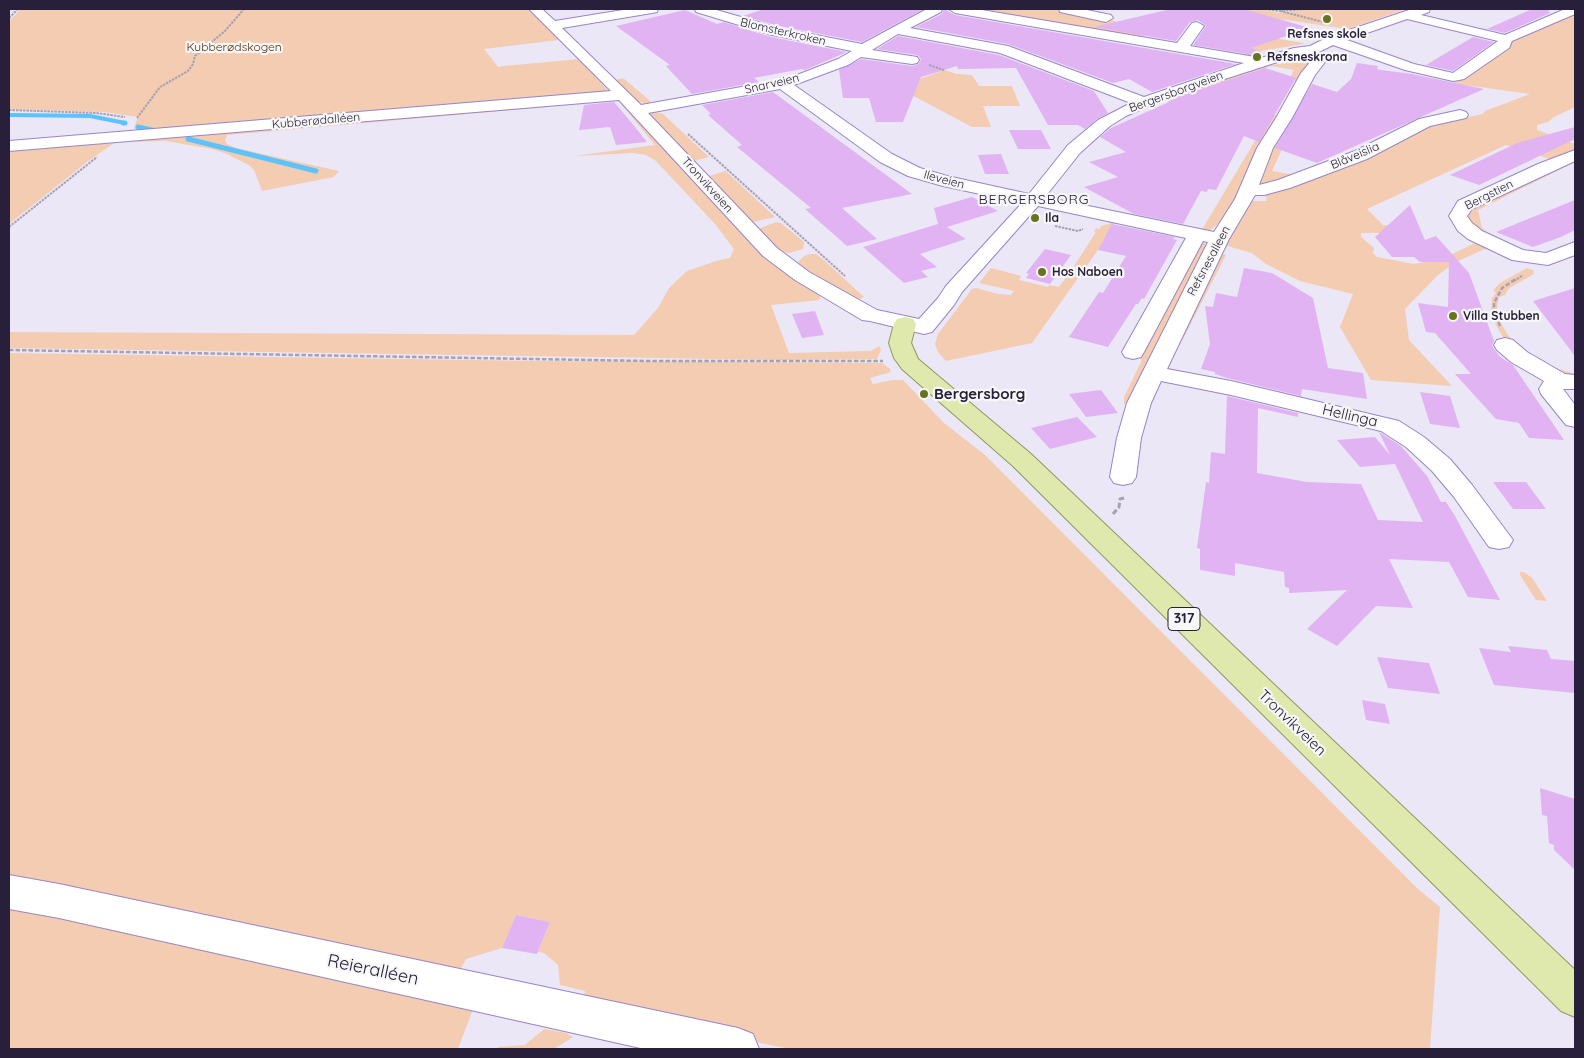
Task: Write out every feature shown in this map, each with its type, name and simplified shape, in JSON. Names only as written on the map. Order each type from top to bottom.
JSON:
[{"type":"main road","name":"Tronvikveien","points":[[914,325],[900,343],[905,358],[932,384],[1010,449],[1575,997]]},
{"type":"street","name":"Tronvikveien","points":[[536,9],[624,95],[753,236],[780,260],[831,294],[870,315],[914,325]]},
{"type":"street","points":[[553,25],[652,9]]},
{"type":"street","name":"Blomsterkroken","points":[[701,9],[731,20],[777,32],[912,60]]},
{"type":"street","name":"Snarveien","points":[[638,110],[782,83],[830,68],[936,9]]},
{"type":"street","points":[[955,9],[1261,62]]},
{"type":"street","points":[[1065,9],[1119,21]]},
{"type":"street","points":[[1326,47],[1424,9]]},
{"type":"street","points":[[1406,15],[1506,39],[1575,9]]},
{"type":"street","points":[[1182,47],[1197,26]]},
{"type":"street","points":[[1135,28],[1149,36],[1156,43]]},
{"type":"street","points":[[896,30],[948,38],[1004,50],[1030,58],[1143,102]]},
{"type":"street","points":[[1326,47],[1453,77],[1459,76],[1504,45],[1506,39]]},
{"type":"street","name":"Bergersborgveien","points":[[914,325],[947,300],[953,290],[1033,200],[1074,149],[1088,135],[1120,113],[1143,102],[1261,62],[1294,52],[1326,47]]},
{"type":"street","name":"Refsnesalleen","points":[[1123,477],[1129,438],[1139,403],[1153,373],[1219,240],[1248,190],[1265,148],[1284,118],[1308,73],[1326,47]]},
{"type":"street","name":"Ileveien","points":[[782,83],[850,134],[900,166],[943,181],[1033,200],[1066,212],[1219,240]]},
{"type":"street","name":"Kubberødalléen","points":[[9,146],[624,95]]},
{"type":"street","name":"Blåveislia","points":[[1248,190],[1264,190],[1284,184],[1361,155],[1426,122],[1460,115]]},
{"type":"street","name":"Bergstien","points":[[1533,259],[1505,251],[1475,235],[1460,221],[1458,216],[1460,210],[1465,205],[1575,155]]},
{"type":"street","points":[[1133,352],[1197,235]]},
{"type":"street","points":[[1533,259],[1548,259],[1575,248]]},
{"type":"street","points":[[1505,345],[1533,366],[1567,381]]},
{"type":"street","name":"Hellinga","points":[[1153,373],[1230,388],[1390,426],[1415,442],[1441,465],[1499,540]]},
{"type":"street","points":[[1567,381],[1552,384],[1553,394],[1575,420]]},
{"type":"street","name":"Reieralléen","points":[[9,892],[58,901],[738,1049]]},
{"type":"path","points":[[9,18],[18,9]]},
{"type":"path","points":[[9,227],[126,136],[135,120],[160,87],[188,71],[194,64],[195,56],[225,31],[244,9]]},
{"type":"path","points":[[1265,9],[1330,23]]},
{"type":"path","points":[[1280,11],[1303,9]]},
{"type":"path","points":[[658,106],[849,280]]},
{"type":"path","points":[[9,110],[96,113],[135,120]]},
{"type":"path","points":[[1505,345],[1507,339],[1498,322],[1494,303],[1502,288],[1526,274],[1533,259]]},
{"type":"path","points":[[9,350],[656,361],[891,360]]},
{"type":"green space","name":"Kubberødskogen","points":[[21,9],[526,9],[537,16],[562,43],[559,40],[484,49],[498,67],[580,59],[608,91],[139,132],[134,128],[138,117],[104,112],[9,109],[9,21]]},
{"type":"green space","points":[[961,9],[1060,9],[1115,21],[1136,30],[1145,37]]},
{"type":"green space","name":"Refsnes skole","points":[[1212,9],[1259,9],[1279,13],[1307,9],[1406,9],[1347,29]]},
{"type":"green space","points":[[1575,12],[1575,107],[1548,122],[1537,125],[1537,130],[1575,144],[1575,152],[1553,160],[1506,145],[1367,209],[1383,225],[1393,226],[1401,233],[1361,233],[1361,237],[1374,248],[1373,253],[1377,257],[1413,264],[1440,260],[1475,243],[1485,244],[1489,247],[1456,262],[1438,275],[1405,309],[1409,340],[1452,386],[1371,380],[1340,327],[1353,294],[1300,281],[1266,264],[1252,253],[1224,245],[1249,201],[1267,201],[1265,192],[1389,145],[1399,143],[1418,128],[1465,116],[1483,114],[1485,111],[1530,94],[1466,85],[1435,89],[1460,80],[1513,41]]},
{"type":"green space","points":[[1256,35],[1304,44],[1260,51],[1246,57],[1235,54],[1244,55]]},
{"type":"green space","points":[[1314,55],[1318,56],[1298,81],[1289,80],[1294,70],[1271,66],[1165,101],[1166,98],[1264,66],[1294,62]]},
{"type":"green space","points":[[914,60],[957,74],[972,75],[979,86],[1012,86],[1020,106],[983,106],[991,127],[972,127],[910,94],[913,81],[942,71],[910,61]]},
{"type":"green space","points":[[623,78],[652,104],[638,102],[616,80]]},
{"type":"green space","points":[[617,99],[622,100],[752,244],[821,295],[819,300],[771,305],[789,353],[871,351],[879,346],[881,350],[877,359],[782,360],[9,348],[9,332],[634,335],[658,308],[669,288],[687,271],[730,258],[734,249],[715,224],[656,161],[646,155],[634,153],[574,156],[655,145]]},
{"type":"green space","points":[[547,103],[548,107],[227,135],[225,141],[227,144],[236,148],[339,171],[334,177],[262,191],[254,170],[249,165],[227,154],[212,149],[166,141],[121,142],[128,138]]},
{"type":"green space","points":[[653,111],[663,114],[709,157],[694,161],[689,158],[650,115]]},
{"type":"green space","points":[[1271,114],[1279,116],[1225,219],[1210,230],[1203,232],[1198,229],[1203,228]]},
{"type":"green space","points":[[1286,130],[1290,131],[1272,171],[1300,176],[1270,187],[1257,181],[1268,155]]},
{"type":"green space","points":[[114,143],[87,162],[9,224],[9,151]]},
{"type":"green space","points":[[1575,158],[1575,162],[1478,210],[1482,228],[1498,240],[1466,224],[1466,210]]},
{"type":"green space","points":[[725,171],[775,217],[753,222],[748,221],[707,177]]},
{"type":"green space","points":[[776,222],[781,223],[803,241],[803,249],[789,253],[780,251],[758,229]]},
{"type":"green space","points":[[1115,222],[1098,250],[1032,343],[946,361],[938,352],[935,344],[938,334],[972,289],[976,288],[998,294],[1011,295],[1014,291],[979,283],[991,268],[1021,276],[1019,280],[1048,287],[1049,285],[1059,287],[1072,269],[1076,270],[1078,267],[1074,266],[1096,232],[1094,232],[1096,228],[1100,229],[1101,226]]},
{"type":"green space","points":[[1202,241],[1208,245],[1128,404],[1124,404],[1124,397],[1141,362],[1141,357]]},
{"type":"green space","points":[[816,254],[864,297],[857,300],[799,265],[798,262],[804,256]]},
{"type":"green space","points":[[1221,254],[1226,255],[1182,341],[1179,340]]},
{"type":"green space","points":[[1527,268],[1533,270],[1534,274],[1508,289],[1505,295],[1499,297],[1497,308],[1499,320],[1508,335],[1532,361],[1575,374],[1575,378],[1534,364],[1503,337],[1497,327],[1491,311],[1492,298],[1496,293],[1493,290],[1500,283]]},
{"type":"green space","points":[[9,353],[537,361],[882,363],[891,372],[870,378],[873,384],[903,380],[944,423],[985,455],[1419,890],[1440,907],[1430,1049],[790,1049],[582,1007],[585,991],[560,985],[558,965],[544,953],[538,952],[550,922],[516,915],[502,948],[466,959],[456,978],[9,880]]},
{"type":"green space","points":[[1520,572],[1524,572],[1532,578],[1547,601],[1536,600]]},
{"type":"green space","points":[[9,901],[318,974],[474,1006],[458,1049],[9,1049]]},
{"type":"green space","points":[[544,1029],[566,1033],[573,1037],[554,1049],[497,1049],[498,1047],[525,1045]]},
{"type":"building","points":[[764,9],[924,9],[862,42],[779,26],[743,16]]},
{"type":"building","points":[[944,9],[955,15],[1236,64],[1152,92],[1129,79],[1113,83],[1008,44],[916,27],[942,14]]},
{"type":"building","points":[[1171,9],[1244,9],[1310,28],[1251,48],[1262,52],[1253,55],[1193,45],[1206,26],[1198,20],[1190,22],[1176,41],[1094,27]]},
{"type":"building","points":[[1532,9],[1548,9],[1550,13],[1505,33],[1487,29]]},
{"type":"building","points":[[685,10],[717,24],[724,22],[771,37],[847,52],[805,70],[754,78],[759,82],[692,94],[666,66],[670,65],[616,26]]},
{"type":"building","points":[[898,36],[999,55],[1094,91],[1108,113],[1085,129],[1078,125],[1048,125],[1016,68],[958,69],[957,66],[921,77],[903,122],[876,122],[869,98],[843,98],[839,70],[861,59],[912,66],[919,64],[921,59],[917,55],[877,49]]},
{"type":"building","points":[[1473,37],[1494,42],[1453,71],[1426,65]]},
{"type":"building","points":[[1357,63],[1378,66],[1377,69],[1381,70],[1412,74],[1484,89],[1317,163],[1275,148],[1312,84],[1337,92],[1351,79]]},
{"type":"building","points":[[1265,68],[1296,78],[1259,142],[1244,136],[1216,190],[1208,189],[1207,192],[1201,191],[1183,224],[1134,214],[1084,187],[1118,177],[1089,162],[1126,152],[1100,137],[1111,128],[1169,102],[1167,100]]},
{"type":"building","points":[[773,92],[912,194],[842,208],[877,239],[847,246],[805,209],[811,208],[737,147],[742,145],[708,115],[711,114],[702,105]]},
{"type":"building","points":[[614,102],[647,142],[616,145],[610,127],[579,130],[584,105]]},
{"type":"building","points":[[1575,127],[1575,139],[1479,185],[1450,175],[1517,143]]},
{"type":"building","points":[[1009,130],[1041,130],[1051,149],[1018,149]]},
{"type":"building","points":[[1001,154],[1009,174],[985,174],[978,155]]},
{"type":"building","points":[[972,197],[998,211],[947,227],[966,239],[920,254],[937,267],[921,271],[928,277],[904,283],[863,247],[938,224],[934,208]]},
{"type":"building","points":[[1575,200],[1575,230],[1561,237],[1533,247],[1496,232]]},
{"type":"building","points":[[1410,205],[1425,240],[1436,236],[1469,273],[1494,341],[1492,346],[1500,357],[1513,365],[1564,440],[1529,438],[1519,423],[1496,419],[1455,374],[1471,374],[1435,333],[1426,332],[1418,303],[1448,307],[1449,262],[1420,262],[1414,257],[1392,257],[1375,237]]},
{"type":"building","points":[[1112,224],[1175,237],[1173,239],[1177,240],[1144,299],[1142,298],[1136,304],[1108,347],[1069,337],[1099,292],[1103,293],[1126,256],[1098,250]]},
{"type":"building","points":[[1045,249],[1071,255],[1050,284],[1026,278],[1029,274],[1026,273]]},
{"type":"building","points":[[1244,268],[1272,273],[1313,298],[1328,368],[1363,373],[1367,399],[1302,389],[1301,396],[1227,378],[1215,374],[1215,372],[1201,369],[1210,344],[1205,306],[1213,307],[1216,293],[1237,297]]},
{"type":"building","points":[[1575,288],[1575,356],[1533,301]]},
{"type":"building","points":[[815,311],[824,335],[802,338],[792,314]]},
{"type":"building","points":[[1101,390],[1118,413],[1086,417],[1069,394]]},
{"type":"building","points":[[1420,392],[1450,396],[1460,428],[1430,424]]},
{"type":"building","points":[[1227,396],[1298,413],[1298,417],[1258,408],[1257,473],[1307,482],[1361,484],[1378,520],[1423,522],[1395,464],[1360,467],[1337,440],[1375,437],[1390,455],[1379,432],[1401,446],[1427,476],[1441,502],[1446,502],[1455,516],[1500,600],[1468,597],[1449,562],[1389,559],[1413,608],[1376,606],[1337,646],[1307,629],[1347,590],[1289,593],[1289,588],[1285,587],[1284,572],[1235,563],[1235,576],[1200,570],[1200,549],[1197,548],[1206,482],[1209,483],[1211,452],[1225,454]]},
{"type":"building","points":[[1077,417],[1097,437],[1050,449],[1031,428]]},
{"type":"building","points":[[1493,482],[1526,482],[1546,509],[1513,509]]},
{"type":"building","points":[[1508,646],[1547,650],[1551,659],[1575,661],[1575,693],[1494,685],[1479,648],[1511,652]]},
{"type":"building","points":[[1377,657],[1429,663],[1440,694],[1388,688]]},
{"type":"building","points":[[1362,700],[1385,704],[1390,724],[1366,720]]},
{"type":"building","points":[[1540,788],[1575,799],[1575,870],[1554,850],[1554,845],[1549,843],[1547,816],[1542,815]]},
{"type":"building","points":[[516,915],[550,922],[537,954],[502,948]]},
{"type":"waterway","points":[[9,115],[90,116],[125,123],[123,123]]},
{"type":"waterway","points":[[138,127],[156,131]]},
{"type":"waterway","points":[[188,139],[316,171]]},
{"type":"place","name":"Refsnes skole","points":[[1327,19]]},
{"type":"place","name":"Refsneskrona","points":[[1257,57]]},
{"type":"place","name":"Ila","points":[[1035,218]]},
{"type":"place","name":"Hos Naboen","points":[[1042,272]]},
{"type":"place","name":"Villa Stubben","points":[[1453,316]]},
{"type":"place","name":"Bergersborg","points":[[924,394]]},
{"type":"district","name":"BERGERSBORG","points":[[1034,200]]}]
